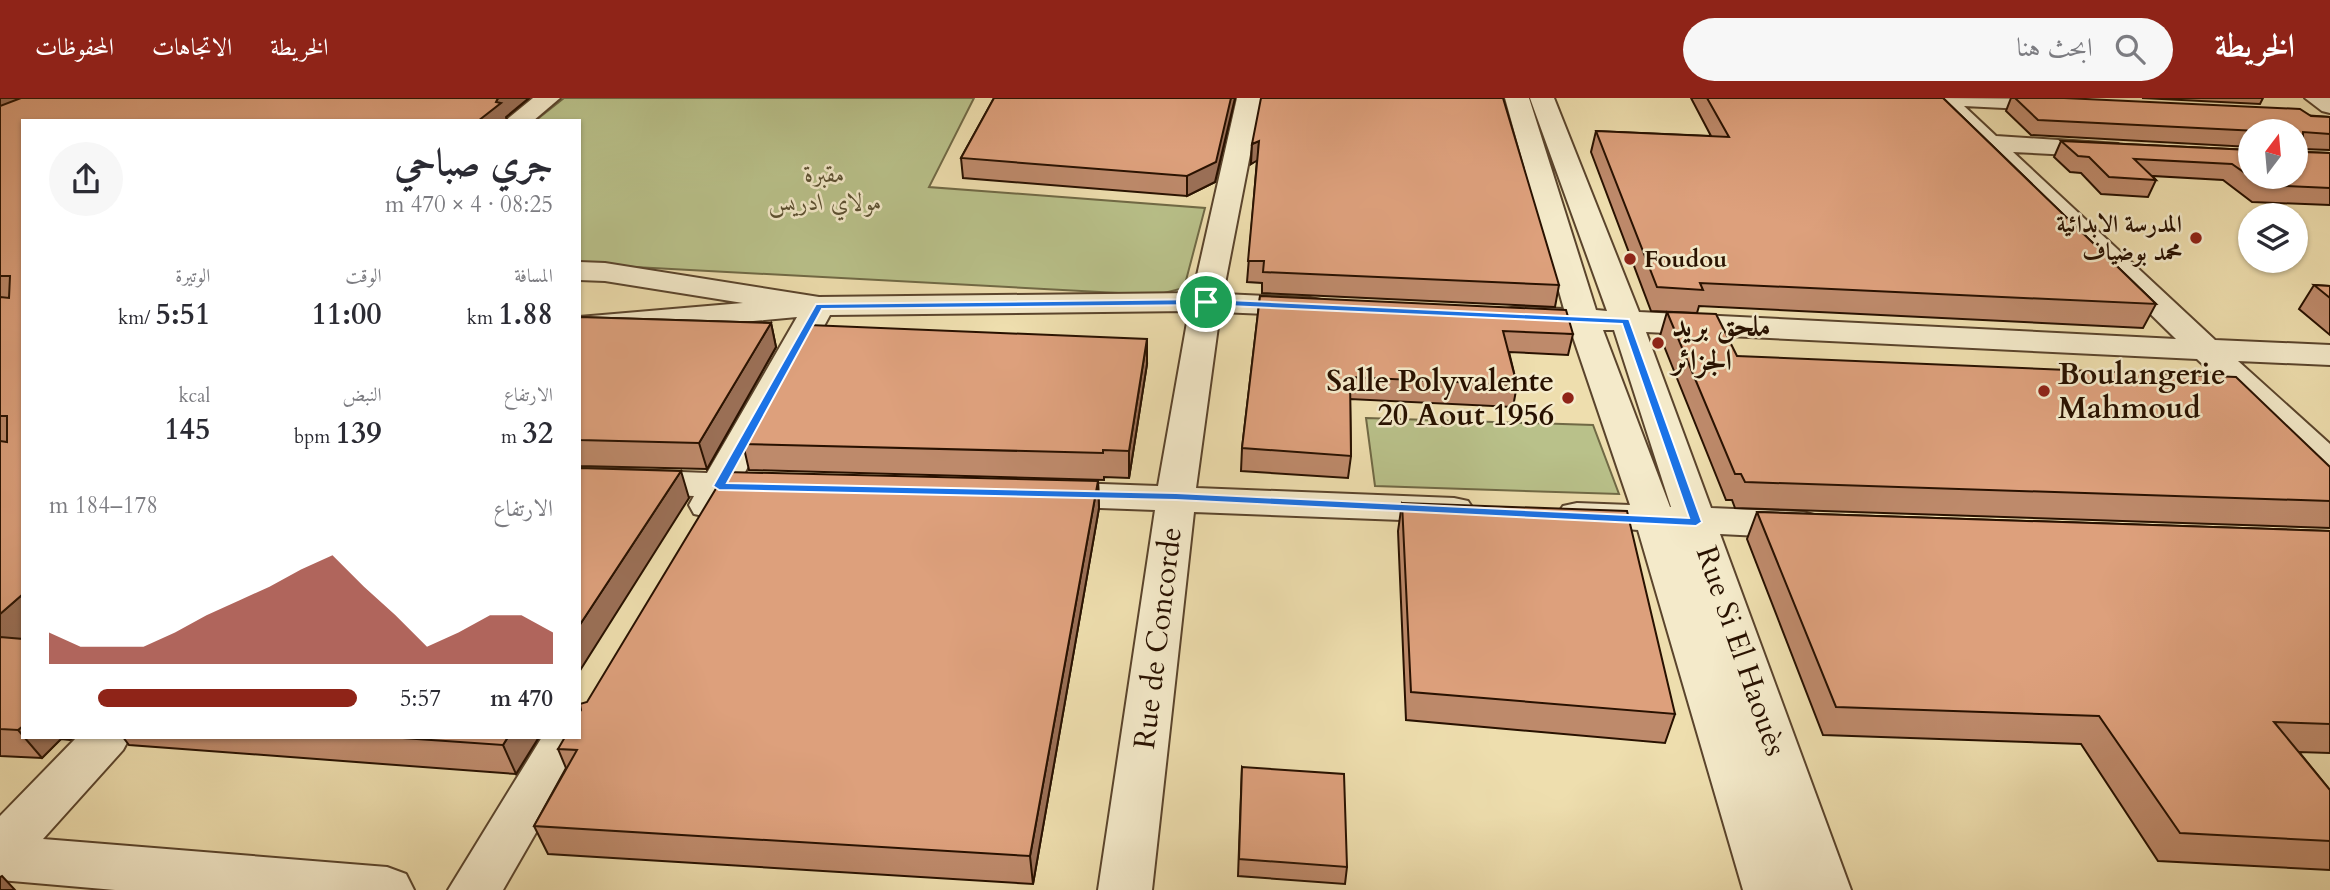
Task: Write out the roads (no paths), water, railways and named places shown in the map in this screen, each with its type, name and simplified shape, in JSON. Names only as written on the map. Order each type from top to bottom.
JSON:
[{"type":"street","points":[[520,119],[548,98]]},
{"type":"street","name":"Rue de Concorde","points":[[1125,890],[1176,496],[1206,302],[1249,98]]},
{"type":"street","name":"Rue Si El Haouès","points":[[1517,98],[1583,319],[1655,520],[1770,890]]},
{"type":"street","name":"Rue Si El Haouès","points":[[1542,98],[1626,321],[1824,890]]},
{"type":"street","points":[[1942,98],[2206,350],[2330,464]]},
{"type":"street","points":[[1948,98],[2084,105]]},
{"type":"street","points":[[2310,107],[2330,106]]},
{"type":"street","points":[[2310,107],[2330,117]]},
{"type":"street","points":[[1989,143],[2127,150]]},
{"type":"street","points":[[581,271],[605,272],[819,306]]},
{"type":"street","points":[[581,327],[819,306],[1206,302],[1342,308]]},
{"type":"street","points":[[691,532],[819,306]]},
{"type":"street","points":[[1493,315],[2330,355]]},
{"type":"street","points":[[581,480],[802,488]]},
{"type":"street","points":[[1010,493],[1176,496],[1490,511]]},
{"type":"street","points":[[1545,514],[1834,527]]},
{"type":"street","points":[[0,850],[104,739]]},
{"type":"street","points":[[475,890],[565,739]]},
{"type":"street","points":[[0,858],[108,879],[387,890]]},
{"type":"place","name":"المدرسة الابدائية محمد بوضياف","points":[[2196,238]]},
{"type":"place","name":"Foudou","points":[[1630,259]]},
{"type":"place","name":"ملحق بريد الجزائر","points":[[1658,343]]},
{"type":"place","name":"Boulangerie Mahmoud","points":[[2044,391]]},
{"type":"place","name":"Salle Polyvalente 20 Aout 1956","points":[[1568,398]]},
{"type":"park label","name":"مقبرة مولاي ادريس","points":[[825,188]]}]
